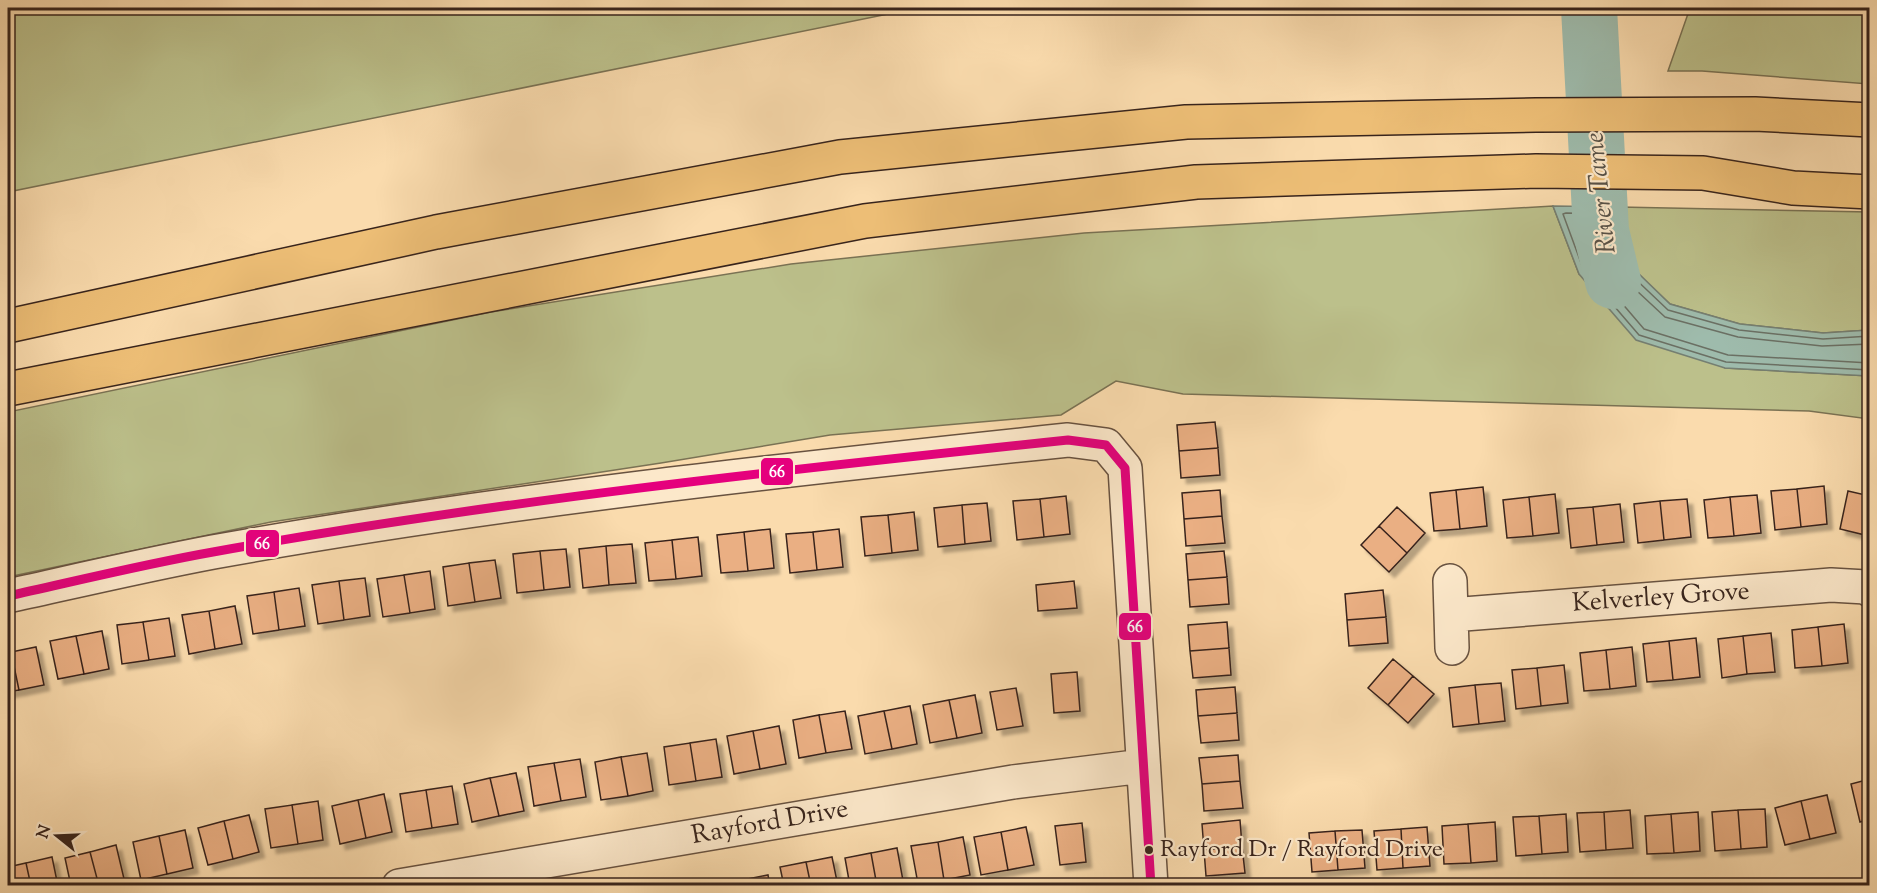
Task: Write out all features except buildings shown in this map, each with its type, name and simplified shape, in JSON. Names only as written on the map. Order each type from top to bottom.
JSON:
[{"type":"highway","points":[[8,326],[435,232],[840,157],[1186,122],[1699,114],[1755,114],[1869,120]]},
{"type":"highway","points":[[8,389],[865,221],[1196,182],[1536,171],[1703,173],[1793,188],[1869,192]]},
{"type":"street","points":[[8,596],[212,552],[469,511],[798,468],[1068,440],[1106,445],[1125,468],[1151,885]]},
{"type":"street","points":[[1449,581],[1452,648]]},
{"type":"street","name":"Kelverley Grove","points":[[1451,615],[1831,585],[1866,587],[1869,590]]},
{"type":"street","name":"Rayford Drive","points":[[399,885],[1013,782],[1143,766]]},
{"type":"green space","points":[[8,8],[1027,8],[888,14],[8,192]]},
{"type":"green space","points":[[1690,8],[1869,8],[1869,84],[1702,71],[1668,71]]},
{"type":"green space","points":[[1553,206],[1579,274],[1725,368],[1870,376],[1869,419],[1809,411],[1183,394],[1116,381],[1061,415],[830,435],[271,522],[8,577],[8,412],[491,312],[791,264],[1084,233]]},
{"type":"green space","points":[[1619,207],[1869,212],[1869,330],[1823,333],[1740,324],[1670,304],[1633,269]]},
{"type":"water","points":[[1553,206],[1619,207],[1634,269],[1670,304],[1740,324],[1823,333],[1869,330],[1869,376],[1725,368],[1636,340],[1579,274]]},
{"type":"waterway","name":"River Tame","points":[[1589,8],[1601,231],[1613,281]]},
{"type":"transit line","name":"66","points":[[8,596],[213,552],[532,502],[746,475],[1068,440],[1106,445],[1125,468],[1151,886]]},
{"type":"place","name":"Rayford Dr / Rayford Drive","points":[[1149,850]]}]
